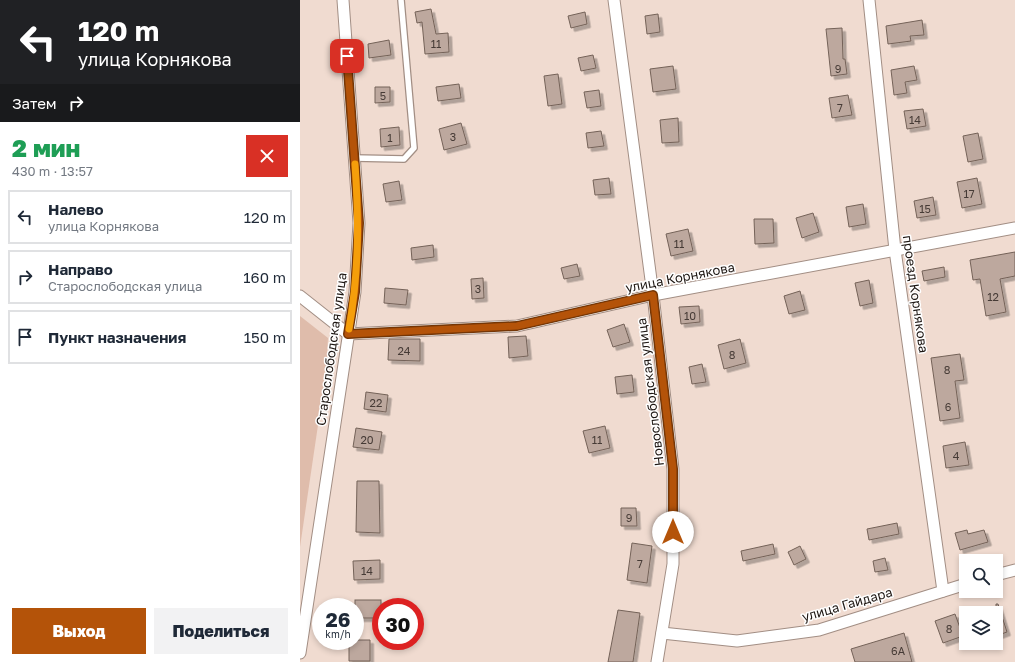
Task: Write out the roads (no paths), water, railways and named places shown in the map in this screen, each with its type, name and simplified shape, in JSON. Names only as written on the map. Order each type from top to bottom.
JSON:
[{"type":"street","name":"Старослободская улица","points":[[300,653],[355,292],[359,223],[343,0]]},
{"type":"street","name":"Новослободская улица","points":[[614,0],[653,295],[673,469],[673,564],[657,662]]},
{"type":"street","name":"проезд Корнякова","points":[[869,0],[896,250],[942,591]]},
{"type":"street","name":"улица Корнякова","points":[[348,334],[517,326],[653,295],[1015,228]]},
{"type":"street","points":[[300,296],[348,334]]},
{"type":"street","points":[[1003,573],[1015,570]]},
{"type":"street","name":"улица Гайдара","points":[[662,634],[736,641],[819,630],[959,586]]},
{"type":"lane","points":[[354,158],[404,159],[414,148],[401,0]]}]
